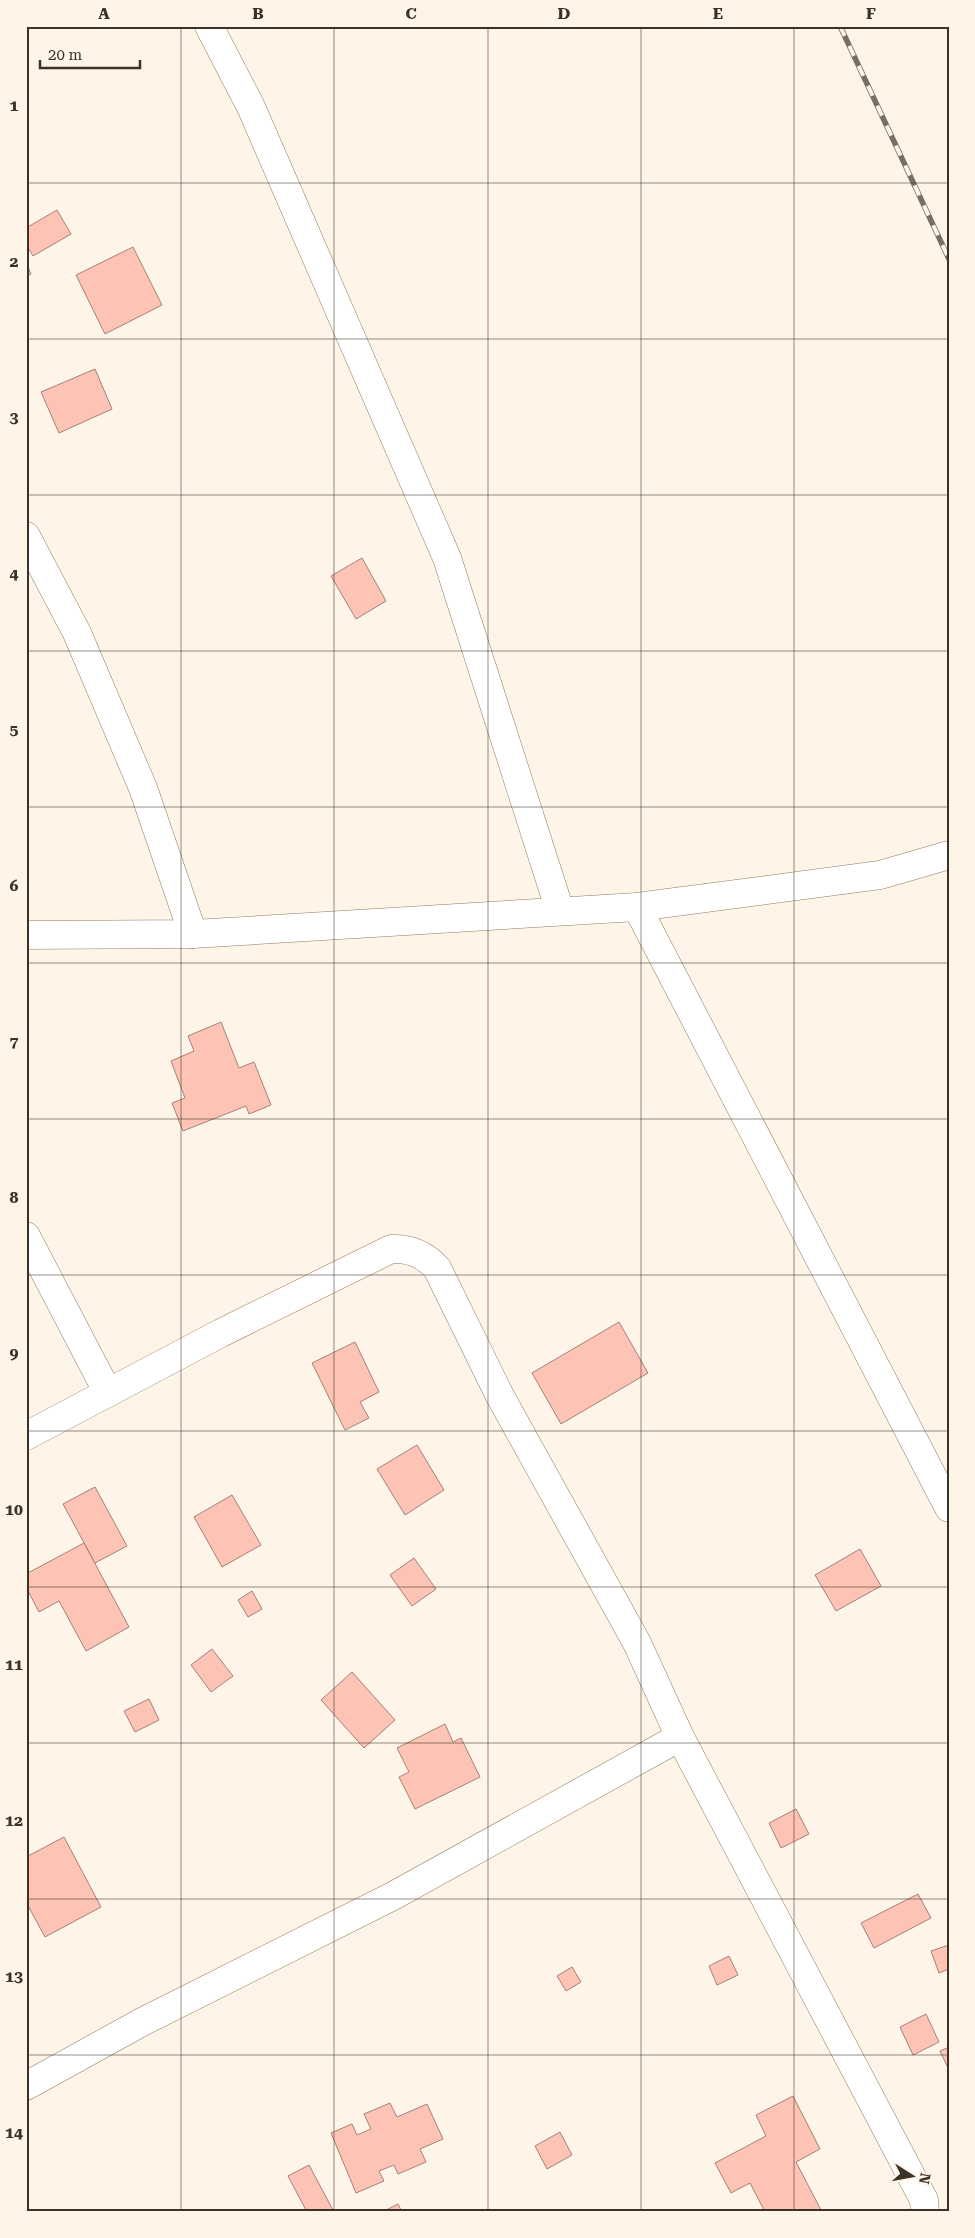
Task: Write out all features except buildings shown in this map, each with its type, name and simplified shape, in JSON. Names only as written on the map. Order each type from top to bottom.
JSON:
[{"type":"street","points":[[209,26],[251,108],[447,558],[560,912]]},
{"type":"street","points":[[26,536],[77,633],[143,788],[193,934]]},
{"type":"street","points":[[26,935],[193,934],[637,907],[880,874],[949,855]]},
{"type":"street","points":[[637,907],[949,1508]]},
{"type":"street","points":[[26,1236],[108,1393]]},
{"type":"street","points":[[26,1436],[221,1333],[391,1248],[403,1248],[428,1258],[437,1268],[500,1396],[637,1643],[680,1737],[916,2183],[924,2200],[925,2212]]},
{"type":"street","points":[[26,2086],[142,2022],[393,1896],[680,1737]]},
{"type":"railway","points":[[840,26],[949,259]]}]
